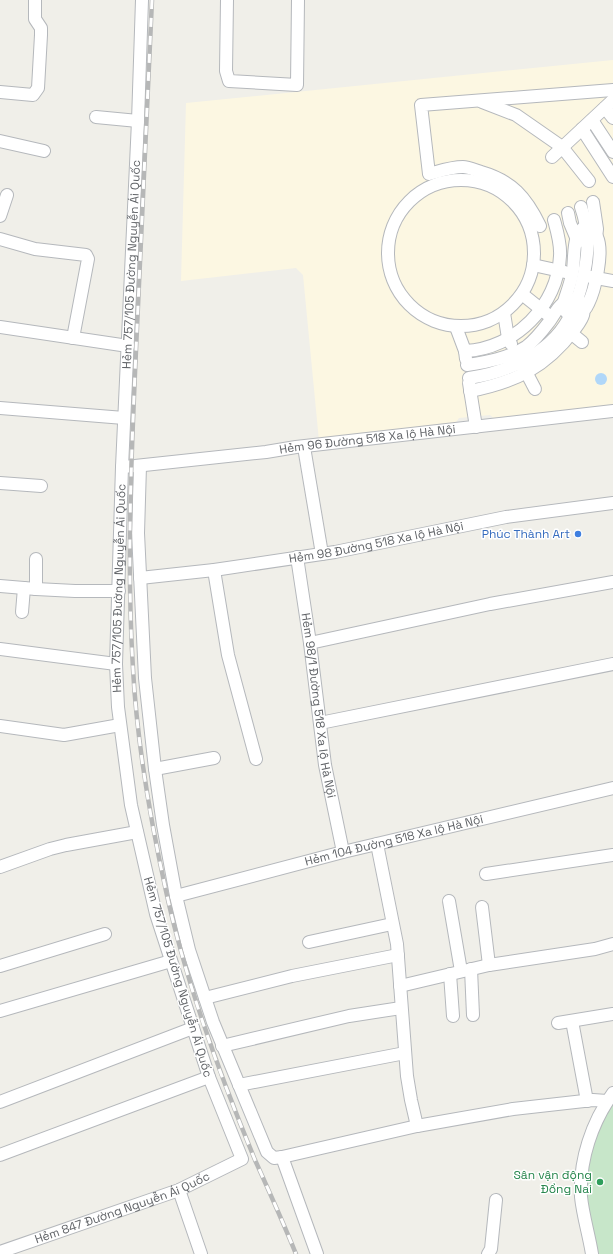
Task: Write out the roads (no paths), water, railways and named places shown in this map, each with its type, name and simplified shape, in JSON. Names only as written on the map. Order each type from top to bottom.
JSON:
[{"type":"street","points":[[0,92],[33,95],[38,88],[41,28],[35,19],[35,0]]},
{"type":"street","name":"Hẻm 757/105 Đường Nguyễn Ái Quốc","points":[[142,0],[122,466],[116,664],[120,725],[131,805],[153,902],[208,1077],[242,1159]]},
{"type":"street","points":[[227,0],[226,71],[230,81],[297,85],[298,0]]},
{"type":"street","points":[[535,228],[504,194],[484,183],[462,179],[439,182],[418,192],[402,208],[391,228],[387,250],[390,273],[399,294],[414,311],[434,322],[456,327],[473,326],[489,321],[504,313],[522,294],[529,280],[533,265],[533,242],[535,228],[533,212],[524,199],[510,184],[484,173],[464,167],[429,174],[421,105],[613,90]]},
{"type":"street","points":[[477,101],[516,115],[562,147],[589,181]]},
{"type":"street","points":[[552,157],[609,104],[613,118]]},
{"type":"street","points":[[96,117],[138,121]]},
{"type":"street","points":[[592,120],[613,152]]},
{"type":"street","points":[[582,129],[613,177]]},
{"type":"street","points":[[0,141],[44,150]]},
{"type":"street","points":[[0,216],[7,195]]},
{"type":"street","points":[[470,391],[494,386],[521,363],[527,346],[552,318],[561,305],[572,299],[580,305],[588,305],[597,278],[599,261],[597,236],[598,200],[535,228]]},
{"type":"street","points":[[581,208],[587,226],[588,251]]},
{"type":"street","points":[[568,213],[570,223],[581,247],[588,251]]},
{"type":"street","points":[[465,351],[481,349],[508,338],[524,327],[541,309],[552,293],[556,281],[560,256],[559,240],[554,220]]},
{"type":"street","points":[[587,226],[597,236]]},
{"type":"street","points":[[567,330],[581,321],[578,274],[574,253],[579,232],[587,226]]},
{"type":"street","points":[[571,315],[564,309],[564,303],[588,251],[593,246],[597,236]]},
{"type":"street","points":[[0,239],[35,249],[86,255],[88,259],[73,338]]},
{"type":"street","points":[[533,265],[613,281]]},
{"type":"street","points":[[522,294],[582,342]]},
{"type":"street","points":[[467,365],[493,360],[521,363],[547,360],[567,341],[567,330],[571,315],[580,305]]},
{"type":"street","points":[[504,313],[508,338],[535,390]]},
{"type":"street","points":[[0,327],[128,346]]},
{"type":"street","points":[[456,327],[465,351],[476,427]]},
{"type":"street","points":[[469,378],[506,370],[521,363]]},
{"type":"street","points":[[0,408],[124,418]]},
{"type":"street","name":"Hẻm 96 Đường 518 Xa lộ Hà Nội","points":[[122,466],[140,466],[613,411]]},
{"type":"street","points":[[304,447],[322,554]]},
{"type":"street","points":[[140,466],[138,533],[145,678],[155,769],[176,896],[189,950],[213,1022],[267,1152],[274,1158],[282,1157],[417,1126],[513,1109],[610,1097]]},
{"type":"street","points":[[0,483],[41,486]]},
{"type":"street","name":"Hẻm 98 Đường 518 Xa lộ Hà Nội","points":[[140,578],[214,570],[360,548],[508,516],[613,503]]},
{"type":"street","name":"Hẻm 98/1 Đường 518 Xa lộ Hà Nội","points":[[297,557],[310,643],[325,765],[343,852]]},
{"type":"street","points":[[22,612],[30,588],[36,560]]},
{"type":"street","points":[[214,570],[228,655],[256,759]]},
{"type":"street","points":[[310,643],[490,604],[613,582]]},
{"type":"street","points":[[0,586],[75,591],[119,590]]},
{"type":"street","points":[[0,649],[116,664]]},
{"type":"street","points":[[320,724],[613,664]]},
{"type":"street","points":[[0,726],[64,734],[120,725]]},
{"type":"street","points":[[155,769],[214,758]]},
{"type":"street","name":"Hẻm 104 Đường 518 Xa lộ Hà Nội","points":[[176,896],[343,852],[613,788]]},
{"type":"street","points":[[0,867],[50,849],[137,832]]},
{"type":"street","points":[[377,844],[398,955],[405,1053],[411,1100],[417,1126]]},
{"type":"street","points":[[486,874],[613,855]]},
{"type":"street","points":[[449,901],[460,971],[473,1015]]},
{"type":"street","points":[[482,907],[489,965]]},
{"type":"street","points":[[309,942],[392,924]]},
{"type":"street","points":[[0,966],[105,934]]},
{"type":"street","points":[[400,986],[489,965],[595,949],[613,944]]},
{"type":"street","points":[[205,998],[292,976],[398,955]]},
{"type":"street","points":[[0,1010],[171,961]]},
{"type":"street","points":[[453,1016],[460,971]]},
{"type":"street","points":[[222,1046],[349,1016],[401,1008]]},
{"type":"street","points":[[558,1023],[613,1014]]},
{"type":"street","points":[[572,1021],[586,1101]]},
{"type":"street","points":[[0,1102],[193,1028]]},
{"type":"street","points":[[239,1085],[405,1053]]},
{"type":"street","points":[[0,1155],[208,1077]]},
{"type":"street","points":[[592,1254],[582,1197],[582,1167],[591,1133],[599,1114],[610,1097]]},
{"type":"street","points":[[282,1157],[317,1254]]},
{"type":"street","name":"Hẻm 847 Đường Nguyễn Ái Quốc","points":[[0,1252],[179,1190],[242,1159]]},
{"type":"street","points":[[179,1190],[200,1254]]},
{"type":"street","points":[[488,1254],[491,1249],[496,1200]]},
{"type":"water","points":[[599,373],[603,373],[607,379],[603,385],[599,385],[595,381],[595,377]]},
{"type":"railway","points":[[152,0],[130,498],[131,626],[135,697],[141,753],[166,891],[193,994],[216,1061],[255,1160],[296,1254]]},
{"type":"place","name":"Phúc Thành Art","points":[[578,534]]},
{"type":"place","name":"Sân vận động Đồng Nai","points":[[600,1182]]}]
